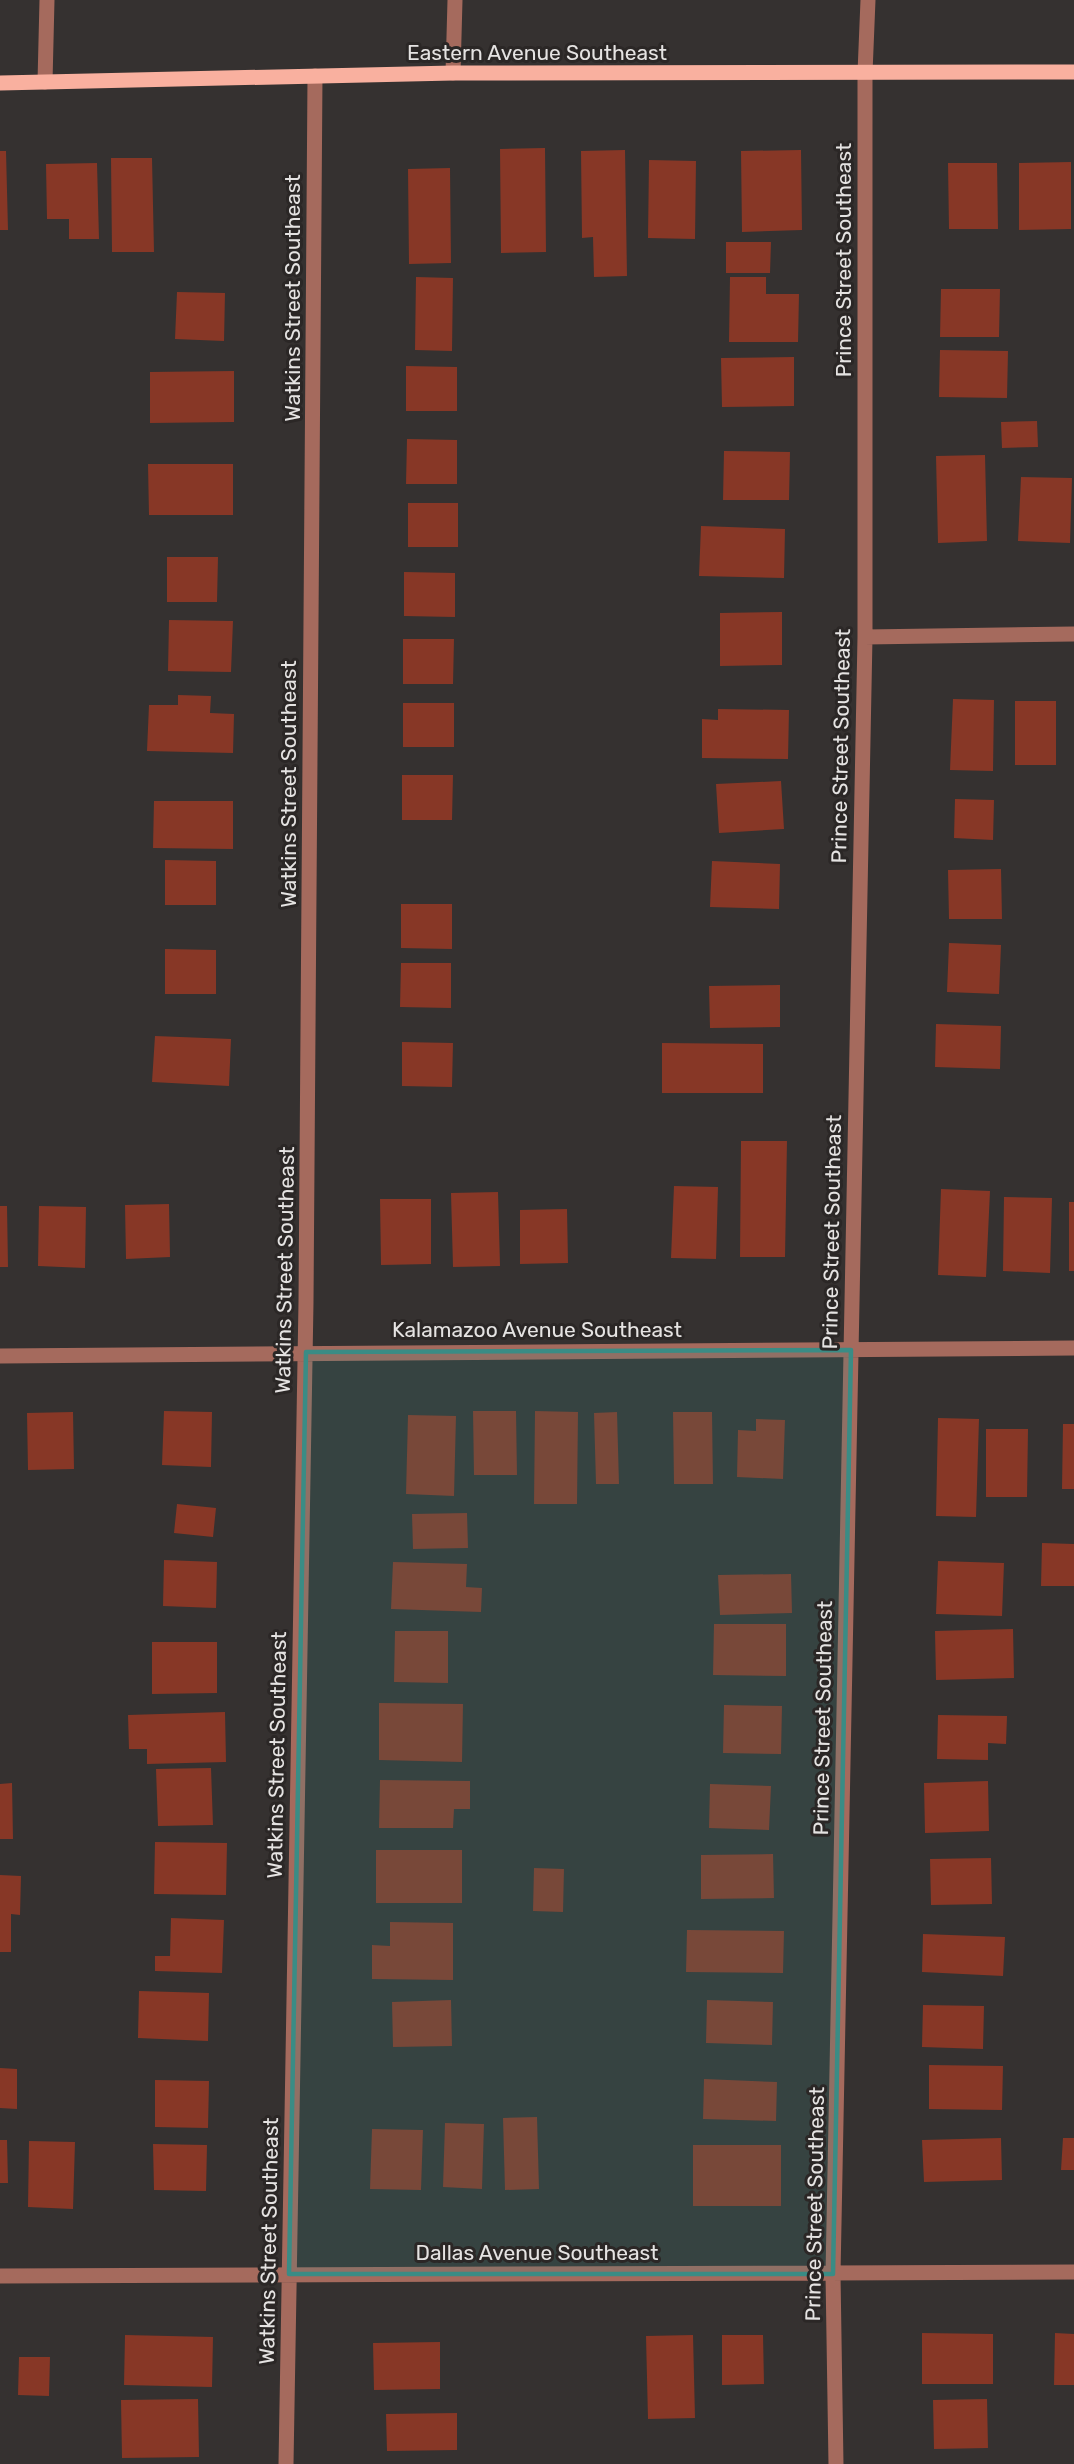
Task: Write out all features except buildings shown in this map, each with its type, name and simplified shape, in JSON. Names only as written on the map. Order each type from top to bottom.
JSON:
[{"type":"main road","name":"Eastern Avenue Southeast","points":[[0,83],[453,73],[1074,72]]},
{"type":"street","points":[[45,82],[47,0]]},
{"type":"street","points":[[453,73],[455,0]]},
{"type":"street","name":"Prince Street Southeast","points":[[836,2464],[833,2274],[865,637],[865,73],[868,0]]},
{"type":"street","name":"Watkins Street Southeast","points":[[286,2464],[306,1352],[315,76]]},
{"type":"street","points":[[865,637],[1074,634]]},
{"type":"street","name":"Kalamazoo Avenue Southeast","points":[[0,1356],[1074,1348]]},
{"type":"street","name":"Dallas Avenue Southeast","points":[[0,2276],[1074,2272]]},
{"type":"highlighted area","points":[[851,1350],[833,2274],[289,2274],[306,1352]]}]
